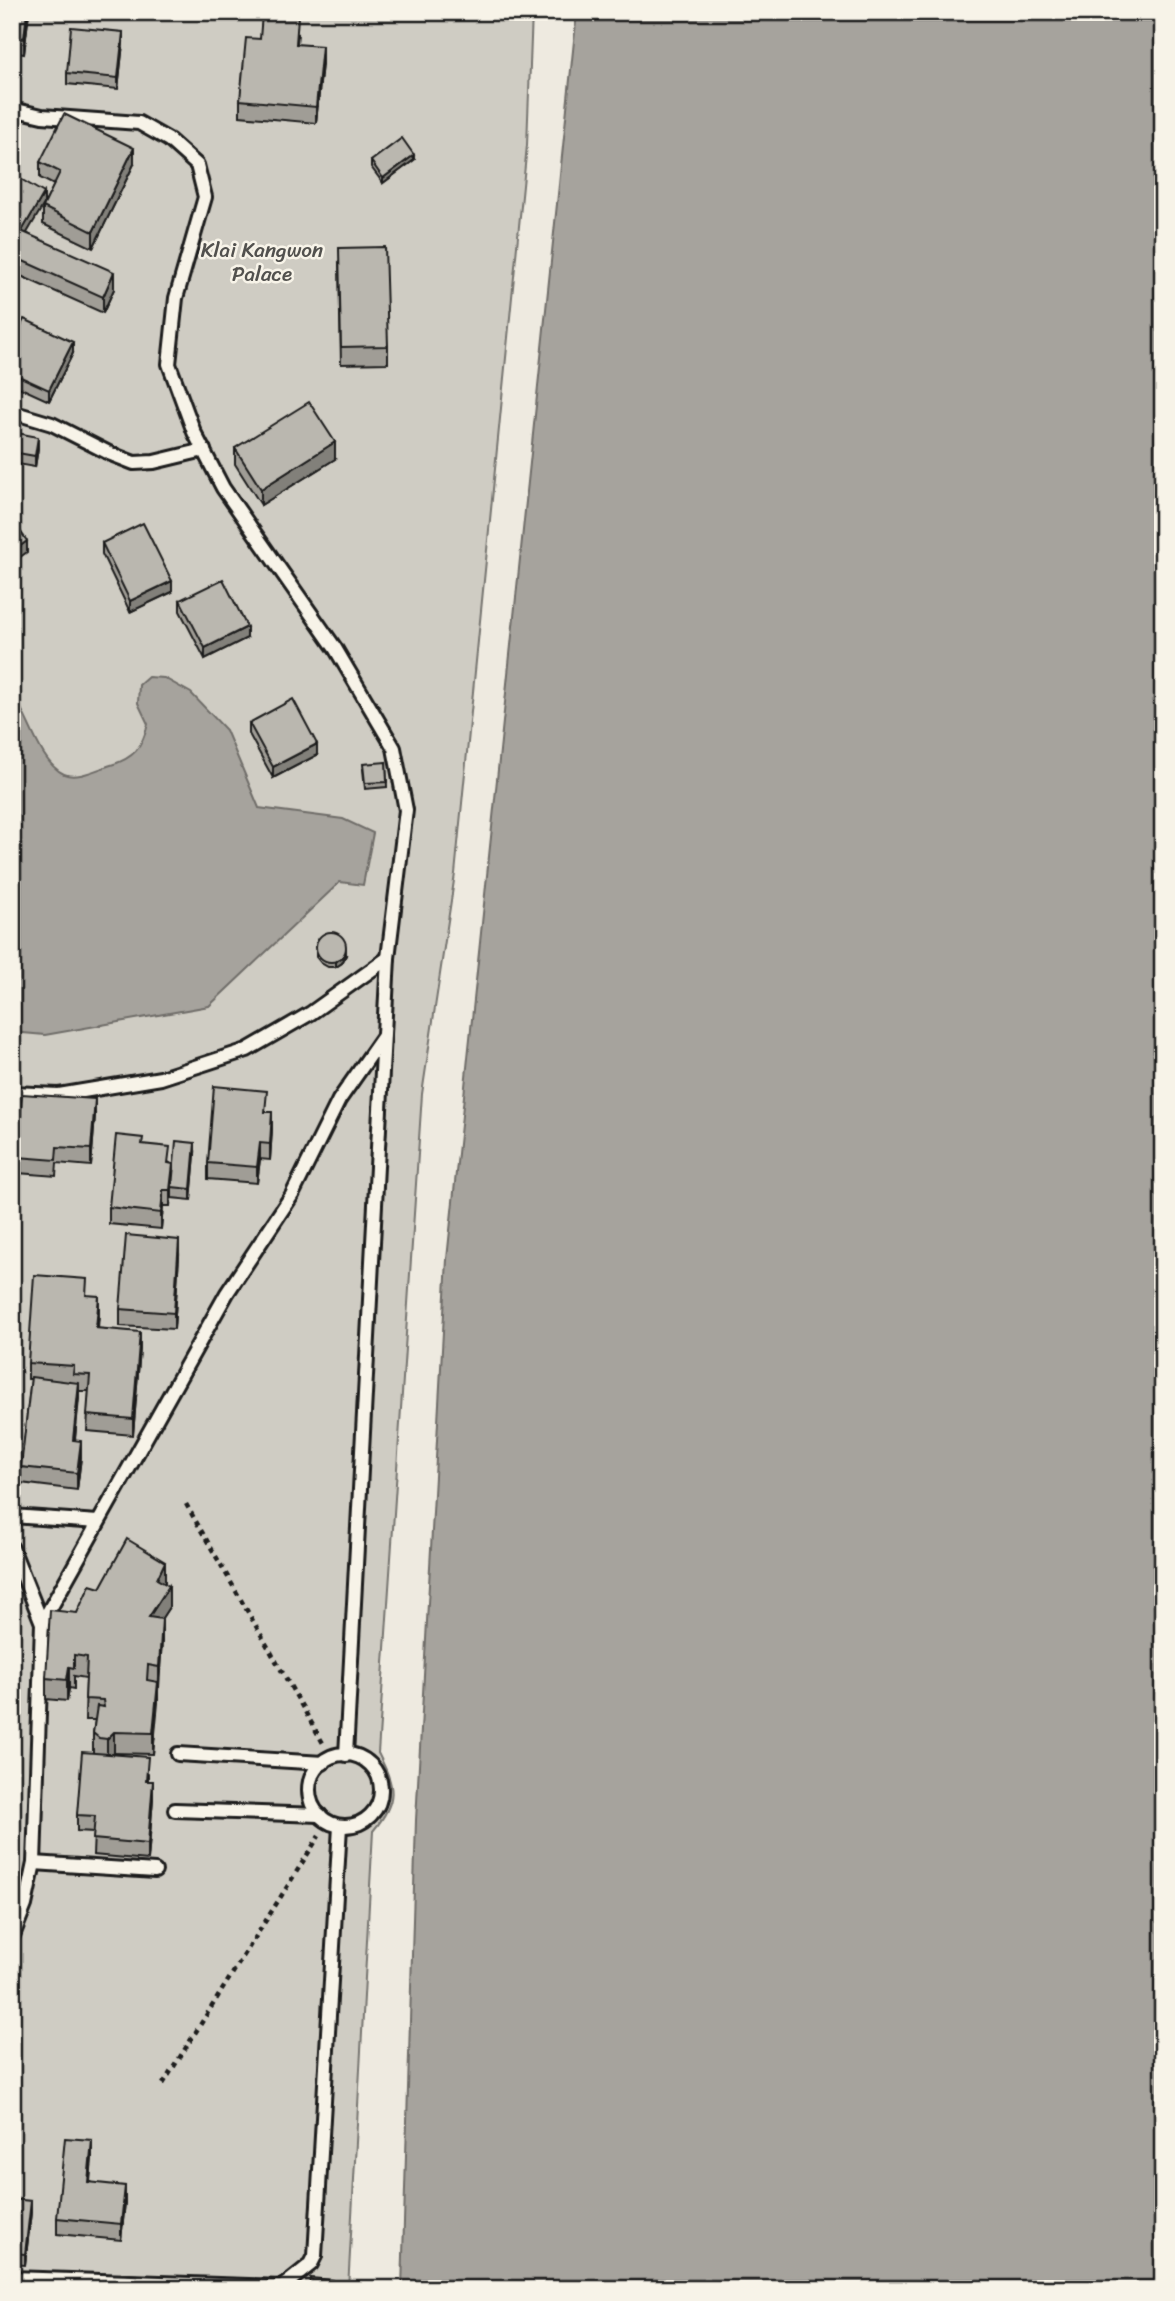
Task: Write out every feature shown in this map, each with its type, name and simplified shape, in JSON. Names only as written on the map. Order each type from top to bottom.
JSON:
[{"type":"lane","points":[[12,109],[42,116],[139,123],[169,139],[197,165],[205,197],[176,298],[169,364],[194,432],[223,488],[335,648],[394,748],[406,810],[388,958],[346,1755]]},
{"type":"lane","points":[[12,412],[51,424],[134,463],[154,462],[204,450]]},
{"type":"lane","points":[[12,1093],[59,1095],[161,1078],[247,1050],[311,1013],[388,958]]},
{"type":"lane","points":[[42,1623],[227,1293],[292,1195],[339,1100],[384,1035]]},
{"type":"lane","points":[[12,1516],[98,1522]]},
{"type":"lane","points":[[12,1548],[42,1623],[34,1863],[25,1905],[12,1938]]},
{"type":"lane","points":[[175,1810],[329,1821],[353,1826],[374,1813],[382,1790],[373,1767],[363,1759],[346,1755],[327,1760],[178,1754]]},
{"type":"lane","points":[[12,2278],[282,2287],[311,2264],[315,2256],[329,1821],[312,1804],[309,1792],[316,1770],[327,1760]]},
{"type":"lane","points":[[34,1863],[155,1871]]},
{"type":"path","points":[[186,1504],[327,1760]]},
{"type":"path","points":[[163,2084],[329,1821]]},
{"type":"green space","name":"Klai Kangwon Palace","points":[[12,12],[532,12],[527,145],[455,874],[422,1094],[378,1753],[388,1775],[392,1793],[387,1811],[373,1831],[348,2289],[12,2289]]},
{"type":"shaded area","points":[[577,12],[1163,12],[1163,2289],[402,2289],[416,1820],[447,1259]]},
{"type":"shaded area","points":[[148,677],[164,678],[191,693],[226,730],[259,808],[343,819],[373,833],[363,885],[340,882],[209,1006],[45,1035],[12,1032],[12,693],[48,760],[64,774],[75,776],[119,762],[136,751],[148,724],[138,703],[139,685]]},
{"type":"building","points":[[12,12],[27,12],[24,38],[12,36]]},
{"type":"building","points":[[262,14],[298,17],[296,44],[322,46],[316,107],[240,100],[246,38],[260,39]]},
{"type":"building","points":[[71,27],[123,32],[118,78],[67,73]]},
{"type":"building","points":[[64,114],[134,148],[93,232],[43,207],[60,172],[40,162]]},
{"type":"building","points":[[402,138],[414,155],[383,178],[371,161]]},
{"type":"building","points":[[14,175],[44,193],[22,231],[12,226]]},
{"type":"building","points":[[12,227],[114,272],[103,297],[12,256]]},
{"type":"building","points":[[385,247],[388,346],[341,347],[339,248]]},
{"type":"building","points":[[24,319],[73,342],[49,390],[12,373],[12,344]]},
{"type":"building","points":[[309,402],[335,442],[261,489],[235,448]]},
{"type":"building","points":[[12,432],[38,437],[35,456],[12,452]]},
{"type":"building","points":[[12,519],[27,541],[12,552]]},
{"type":"building","points":[[143,523],[172,581],[130,601],[102,543]]},
{"type":"building","points":[[223,579],[247,627],[205,648],[180,600]]},
{"type":"building","points":[[293,699],[317,744],[273,767],[249,723]]},
{"type":"building","points":[[386,762],[387,782],[365,783],[363,764]]},
{"type":"building","points":[[331,932],[337,933],[345,941],[345,953],[337,961],[331,962],[325,961],[317,953],[316,947],[317,941],[325,933]]},
{"type":"building","points":[[214,1086],[267,1091],[265,1112],[272,1112],[270,1144],[260,1143],[257,1167],[208,1163]]},
{"type":"building","points":[[22,1094],[95,1099],[91,1149],[57,1147],[56,1160],[18,1157]]},
{"type":"building","points":[[116,1135],[143,1138],[142,1144],[170,1147],[168,1163],[173,1164],[170,1190],[163,1190],[161,1213],[109,1207]]},
{"type":"building","points":[[176,1141],[195,1143],[191,1189],[172,1187]]},
{"type":"building","points":[[126,1235],[179,1240],[174,1313],[120,1309]]},
{"type":"building","points":[[34,1275],[87,1279],[86,1295],[99,1296],[96,1328],[140,1332],[133,1419],[87,1415],[90,1375],[73,1374],[74,1366],[28,1363]]},
{"type":"building","points":[[31,1377],[79,1383],[73,1440],[81,1441],[77,1473],[21,1467]]},
{"type":"building","points":[[127,1539],[165,1562],[157,1579],[169,1586],[149,1617],[162,1619],[159,1667],[148,1665],[147,1680],[158,1682],[153,1733],[114,1732],[107,1739],[99,1738],[93,1733],[97,1706],[104,1707],[103,1700],[85,1699],[87,1657],[74,1655],[74,1668],[69,1667],[67,1680],[46,1678],[50,1610],[77,1613],[90,1585],[100,1588]]},
{"type":"building","points":[[82,1752],[148,1757],[146,1781],[153,1781],[148,1844],[93,1839],[95,1816],[77,1815]]},
{"type":"building","points":[[65,2138],[92,2140],[88,2182],[125,2186],[121,2224],[57,2218]]},
{"type":"building","points":[[12,2199],[31,2201],[25,2254],[12,2253]]},
{"type":"building","points":[[310,2278],[332,2280],[331,2289],[309,2289]]}]
